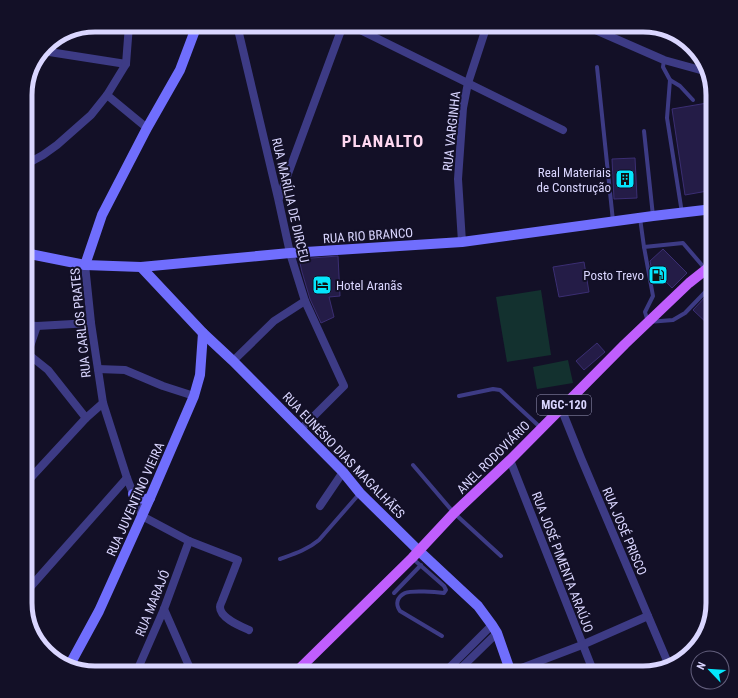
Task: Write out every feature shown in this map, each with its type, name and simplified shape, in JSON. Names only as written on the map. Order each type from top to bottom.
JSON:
[{"type":"main road","name":"RUA CARLOS PRATES","points":[[85,265],[102,215],[147,128],[180,70],[194,32]]},
{"type":"main road","name":"RUA RIO BRANCO","points":[[32,254],[85,265],[141,267],[290,253],[462,242],[653,216],[706,211]]},
{"type":"main road","name":"RUA EUNÉSIO DIAS MAGALHÃES","points":[[141,267],[203,333],[233,361],[343,472],[415,554],[478,606],[494,629],[508,666]]},
{"type":"main road","name":"ANEL RODOVIÁRIO","points":[[302,666],[415,554],[454,513],[510,460],[689,282],[706,274]]},
{"type":"main road","name":"RUA JUVENTINO VIEIRA","points":[[72,661],[99,611],[194,396],[200,375],[203,333]]},
{"type":"main road","points":[[133,494],[144,500],[150,498]]},
{"type":"street","points":[[32,161],[58,145],[91,115],[107,95],[126,64],[128,32]]},
{"type":"street","name":"RUA MARÍLIA DE DIRCEU","points":[[239,32],[290,253],[304,301],[344,386],[301,430]]},
{"type":"street","points":[[278,198],[340,32]]},
{"type":"street","points":[[364,32],[563,130]]},
{"type":"street","name":"RUA VARGINHA","points":[[462,242],[458,179],[462,108],[468,83],[485,32]]},
{"type":"street","points":[[600,32],[664,60],[700,70]]},
{"type":"street","points":[[50,52],[126,64]]},
{"type":"street","points":[[107,95],[147,128]]},
{"type":"street","name":"RUA CARLOS PRATES","points":[[85,265],[91,323],[104,403],[127,478],[142,516]]},
{"type":"street","points":[[233,361],[274,321],[304,301]]},
{"type":"street","points":[[32,326],[91,323]]},
{"type":"street","points":[[32,342],[37,326]]},
{"type":"street","points":[[32,361],[48,370],[86,418]]},
{"type":"street","points":[[98,369],[125,370],[163,386],[194,396]]},
{"type":"street","points":[[32,476],[86,418],[104,403]]},
{"type":"street","name":"RUA JOSÉ PRISCO","points":[[561,408],[584,466],[667,661]]},
{"type":"street","name":"RUA JOSÉ PIMENTA ARAÚJO","points":[[510,460],[591,666]]},
{"type":"street","points":[[320,506],[343,472]]},
{"type":"street","points":[[32,585],[127,478]]},
{"type":"street","points":[[142,516],[189,541],[238,560],[220,607],[226,618],[249,630]]},
{"type":"street","name":"RUA MARAJÓ","points":[[139,666],[164,609],[189,541]]},
{"type":"street","points":[[164,609],[189,666]]},
{"type":"street","points":[[528,666],[648,616]]},
{"type":"street","points":[[452,666],[494,629]]},
{"type":"street","points":[[462,666],[494,629]]},
{"type":"lane","points":[[664,60],[663,67],[670,80],[680,86],[692,100]]},
{"type":"lane","points":[[596,66],[613,222]]},
{"type":"lane","points":[[670,80],[667,118],[682,213]]},
{"type":"lane","points":[[644,131],[653,216]]},
{"type":"lane","points":[[640,218],[653,296],[645,312],[648,322],[673,320],[684,313],[706,291]]},
{"type":"lane","points":[[644,247],[683,242],[706,266]]},
{"type":"lane","points":[[459,396],[493,389],[500,390],[541,428]]},
{"type":"lane","points":[[413,465],[454,513],[501,556]]},
{"type":"lane","points":[[280,559],[304,550],[319,540],[360,492]]},
{"type":"lane","points":[[415,554],[421,565],[446,588],[446,592],[405,593],[397,601],[397,606],[400,611],[442,636]]},
{"type":"lane","points":[[394,593],[421,565]]},
{"type":"green space","points":[[541,290],[551,355],[507,362],[496,297]]},
{"type":"green space","points":[[568,360],[573,383],[537,389],[533,367]]},
{"type":"building","points":[[706,103],[706,191],[685,195],[672,109]]},
{"type":"building","name":"Real Materiais de Construção","points":[[635,158],[637,198],[614,199],[612,159]]},
{"type":"building","points":[[663,249],[687,273],[672,288],[651,266],[650,261]]},
{"type":"building","name":"Hotel Aranãs","points":[[338,256],[340,296],[329,297],[334,317],[321,323],[310,299],[299,259]]},
{"type":"building","points":[[584,262],[589,292],[559,297],[553,267]]},
{"type":"building","points":[[706,296],[706,322],[693,310]]},
{"type":"building","points":[[597,343],[605,352],[584,370],[576,361]]},
{"type":"place","name":"Real Materiais de Construção","points":[[625,179]]},
{"type":"place","name":"Posto Trevo","points":[[658,275]]},
{"type":"place","name":"Hotel Aranãs","points":[[322,285]]},
{"type":"district","name":"PLANALTO","points":[[383,141]]}]
